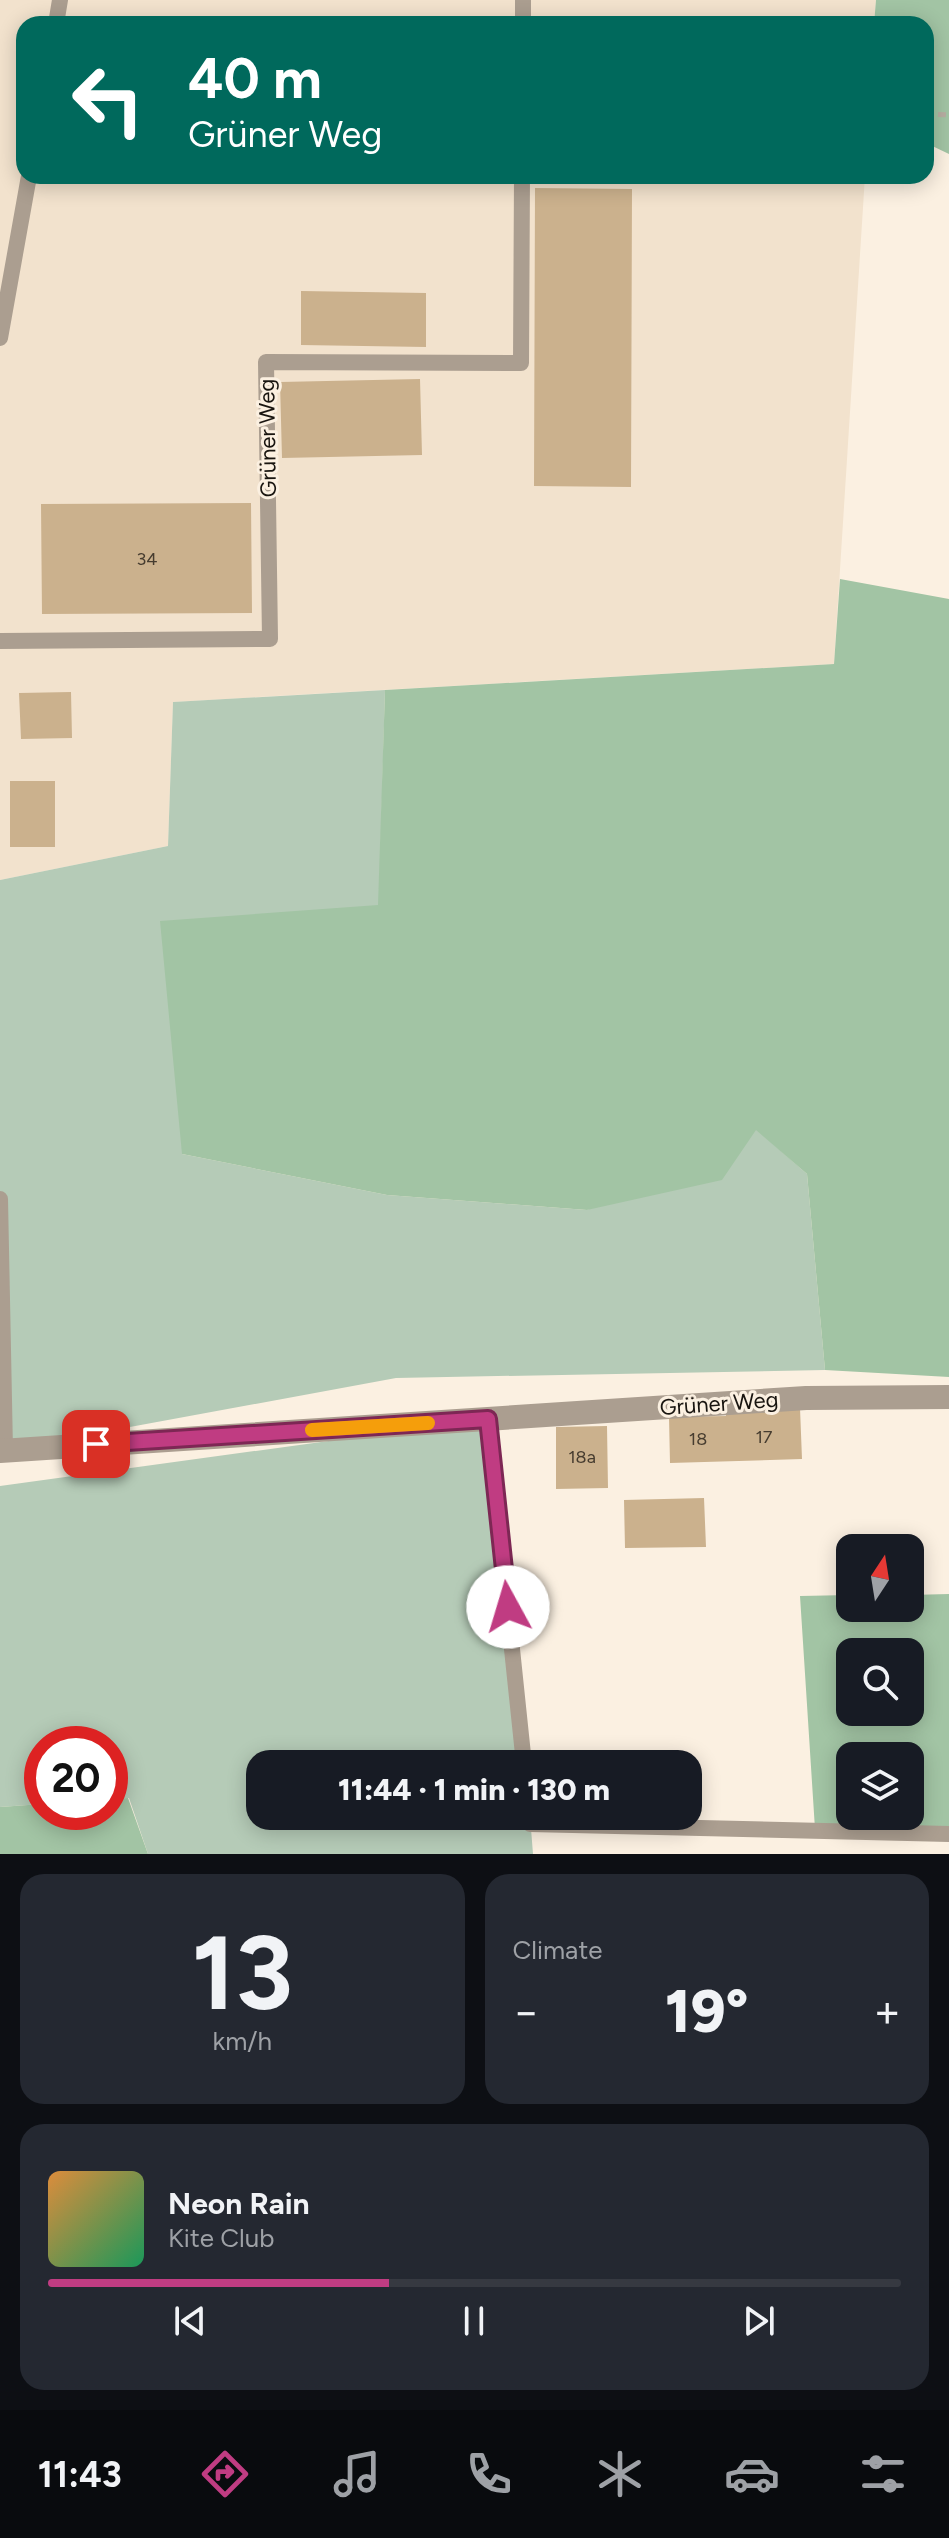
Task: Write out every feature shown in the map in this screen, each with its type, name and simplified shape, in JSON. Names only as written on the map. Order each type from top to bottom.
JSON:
[{"type":"street","name":"Grüner Weg","points":[[3,1451],[806,1398],[949,1397]]},
{"type":"lane","points":[[0,338],[28,184]]},
{"type":"lane","name":"Grüner Weg","points":[[0,641],[270,639],[266,362],[521,363],[522,184]]},
{"type":"lane","name":"Grüner Weg","points":[[0,1199],[3,1451]]},
{"type":"lane","points":[[488,1419],[523,1750]]},
{"type":"lane","points":[[702,1828],[949,1834]]},
{"type":"shaded area","points":[[0,0],[876,0],[875,16],[16,16],[16,184],[864,184],[834,664],[173,702],[168,846],[0,880]]},
{"type":"green space","points":[[876,0],[949,0],[949,154],[934,147],[934,16],[875,16]]},
{"type":"green space","points":[[840,579],[949,599],[949,1377],[825,1370],[807,1174],[756,1130],[722,1180],[587,1210],[387,1195],[182,1154],[160,921],[378,905],[385,690],[834,664]]},
{"type":"green space","points":[[385,690],[379,905],[182,1154],[387,1195],[587,1210],[756,1129],[807,1174],[825,1370],[396,1378],[5,1450],[0,1199],[0,880],[168,846],[173,702]]},
{"type":"green space","points":[[488,1419],[523,1750],[246,1750],[246,1830],[531,1830],[533,1854],[148,1854],[128,1798],[128,1726],[24,1726],[24,1805],[0,1807],[0,1486]]},
{"type":"green space","points":[[949,1594],[949,1831],[882,1830],[924,1830],[924,1742],[836,1742],[836,1829],[815,1829],[800,1596],[836,1595],[836,1622],[924,1622],[924,1595]]},
{"type":"green space","points":[[128,1798],[148,1854],[0,1854],[0,1807],[24,1805],[24,1830],[128,1830]]},
{"type":"building","points":[[535,188],[632,189],[631,487],[534,486]]},
{"type":"building","points":[[301,291],[426,293],[426,347],[301,345]]},
{"type":"building","points":[[420,379],[422,455],[282,458],[280,382]]},
{"type":"building","points":[[251,503],[252,613],[42,614],[41,504]]},
{"type":"building","points":[[71,692],[72,738],[21,739],[19,693]]},
{"type":"building","points":[[10,781],[55,781],[55,847],[10,847]]},
{"type":"building","points":[[800,1408],[802,1459],[670,1463],[669,1417],[726,1416],[726,1410]]},
{"type":"building","points":[[607,1426],[608,1488],[556,1489],[556,1427]]},
{"type":"building","points":[[704,1498],[706,1547],[625,1548],[624,1500]]},
{"type":"slow traffic","points":[[312,1430],[428,1423]]},
{"type":"route","points":[[96,1444],[488,1419],[508,1607]]}]
